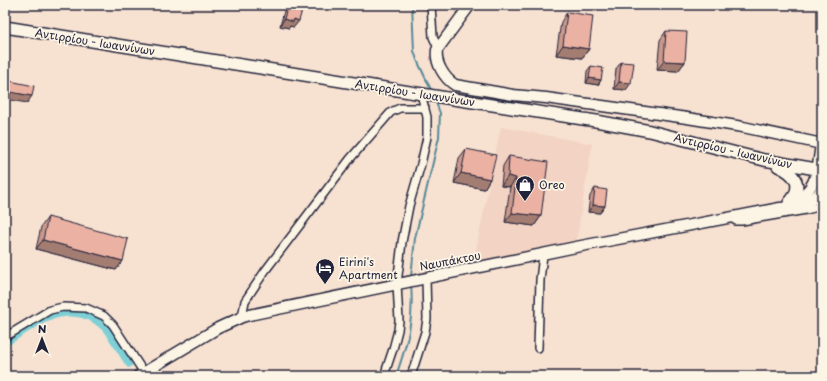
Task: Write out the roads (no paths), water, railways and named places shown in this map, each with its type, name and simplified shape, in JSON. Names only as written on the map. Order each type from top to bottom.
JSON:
[{"type":"main road","points":[[470,5],[438,48],[436,57],[437,63],[448,79],[455,85],[513,95],[546,98],[701,121],[822,144]]},
{"type":"main road","name":"Αντιρρίου - Ιωαννίνων","points":[[5,27],[634,128],[764,160],[820,169]]},
{"type":"main road","points":[[450,99],[455,85]]},
{"type":"main road","name":"Ναυπάκτου","points":[[784,205],[800,198],[809,190],[820,169],[822,144]]},
{"type":"main road","points":[[764,160],[784,169],[794,176],[797,190],[793,199],[784,205]]},
{"type":"main road","name":"Ναυπάκτου","points":[[143,375],[218,328],[242,317],[784,205],[806,203],[815,198],[822,189]]},
{"type":"street","points":[[431,5],[433,37],[438,48]]},
{"type":"street","points":[[384,376],[398,330],[402,242],[409,206],[426,143],[427,123],[423,95]]},
{"type":"street","points":[[242,317],[245,300],[265,271],[350,160],[391,112],[400,108],[425,108]]},
{"type":"street","points":[[731,217],[736,221],[742,222],[822,206]]},
{"type":"street","points":[[538,348],[540,288],[543,255]]},
{"type":"street","points":[[412,376],[425,332],[427,319],[421,279]]},
{"type":"street","points":[[5,337],[50,310],[63,307],[86,308],[104,316],[113,325],[143,375]]},
{"type":"waterway","points":[[412,5],[414,51],[432,92]]},
{"type":"waterway","points":[[411,277],[415,238],[439,137],[440,113],[435,100]]},
{"type":"waterway","points":[[396,376],[404,352],[411,320],[411,284]]},
{"type":"waterway","points":[[5,343],[42,320],[52,316],[73,313],[90,317],[103,326],[129,364]]},
{"type":"place","name":"Oreo","points":[[525,202]]},
{"type":"place","name":"Eirini's Apartment","points":[[325,285]]}]
